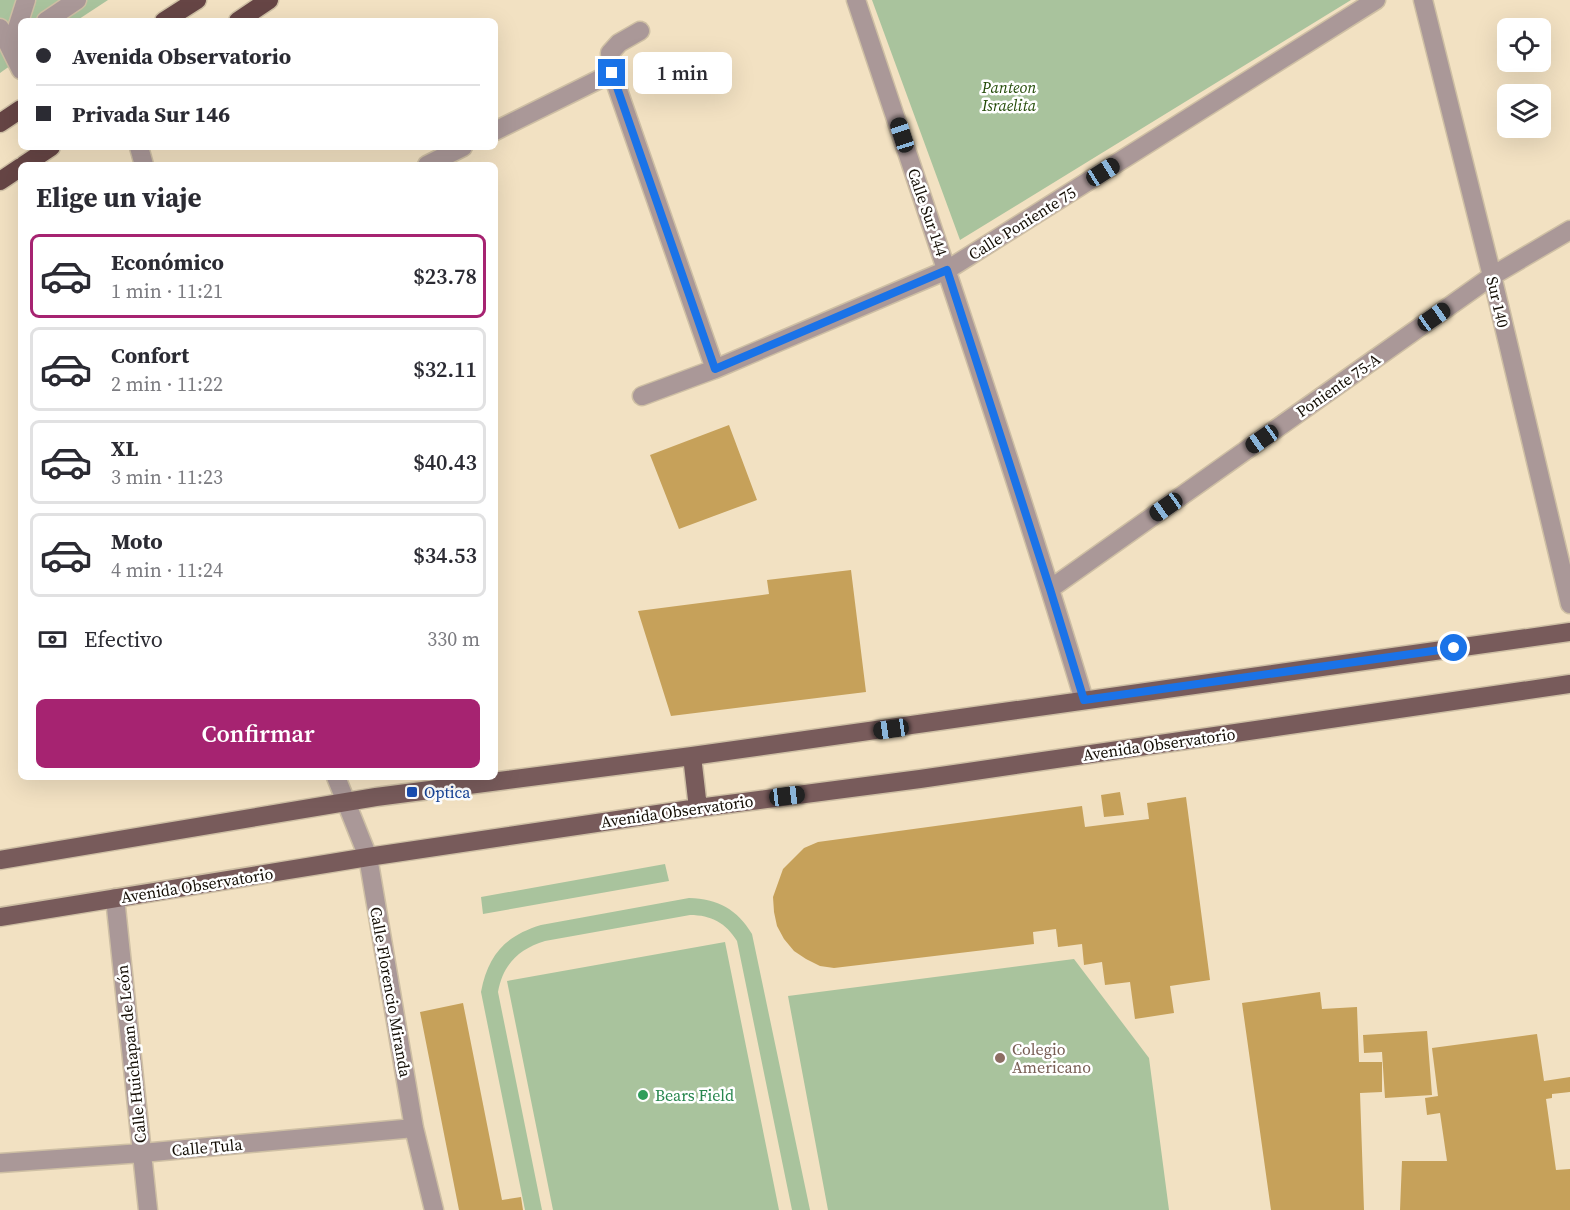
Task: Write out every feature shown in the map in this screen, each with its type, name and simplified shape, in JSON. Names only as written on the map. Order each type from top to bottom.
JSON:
[{"type":"highway","points":[[169,18],[197,0]]},
{"type":"highway","points":[[242,18],[269,0]]},
{"type":"highway","points":[[0,123],[18,111]]},
{"type":"highway","points":[[29,162],[47,150]]},
{"type":"highway","points":[[0,181],[18,169]]},
{"type":"main road","points":[[0,860],[345,802],[692,756],[1570,632]]},
{"type":"main road","name":"Avenida Observatorio","points":[[0,917],[368,857],[698,808],[932,778],[1570,684]]},
{"type":"main road","points":[[692,756],[698,808]]},
{"type":"street","points":[[19,18],[26,0]]},
{"type":"street","points":[[50,18],[77,0]]},
{"type":"street","name":"Calle Sur 144","points":[[856,0],[947,270],[1084,700]]},
{"type":"street","name":"Calle Poniente 75","points":[[642,396],[715,369],[947,270],[1376,0]]},
{"type":"street","name":"Sur 140","points":[[1423,0],[1570,604]]},
{"type":"street","points":[[8,47],[18,21]]},
{"type":"street","points":[[0,28],[18,65]]},
{"type":"street","points":[[640,31],[619,43],[610,52],[612,73],[715,369]]},
{"type":"street","points":[[498,130],[612,73]]},
{"type":"street","points":[[433,162],[457,150]]},
{"type":"street","name":"Poniente 75-A","points":[[1050,589],[1492,276],[1570,230]]},
{"type":"street","name":"Calle Florencio Miranda","points":[[337,780],[368,857],[414,1128],[434,1210]]},
{"type":"street","name":"Calle Huichapan de León","points":[[116,898],[148,1210]]},
{"type":"street","name":"Calle Tula","points":[[0,1163],[141,1153],[414,1128]]},
{"type":"green space","points":[[0,0],[108,0],[81,18],[18,18],[18,60],[0,73]]},
{"type":"green space","name":"Panteon Israelita","points":[[872,0],[1351,0],[960,240]]},
{"type":"green space","points":[[665,864],[669,881],[483,914],[481,897]]},
{"type":"green space","points":[[689,898],[718,903],[726,907],[740,918],[752,934],[810,1210],[792,1210],[737,941],[728,929],[717,921],[690,915],[545,941],[520,953],[504,973],[498,992],[542,1210],[525,1210],[481,992],[488,967],[508,941],[541,925]]},
{"type":"green space","name":"Bears Field","points":[[725,942],[779,1210],[553,1210],[507,981]]},
{"type":"green space","points":[[1074,959],[1149,1058],[1169,1210],[828,1210],[788,996]]},
{"type":"building","points":[[729,425],[757,500],[679,529],[650,455]]},
{"type":"building","points":[[851,570],[866,692],[671,716],[638,611],[769,594],[767,580]]},
{"type":"building","points":[[1120,792],[1124,815],[1104,817],[1101,795]]},
{"type":"building","points":[[1186,797],[1210,980],[1170,986],[1174,1013],[1135,1019],[1130,982],[1105,985],[1102,962],[1084,965],[1082,944],[1058,947],[1056,929],[1033,932],[1034,944],[834,968],[820,966],[794,951],[777,926],[773,897],[783,869],[804,848],[818,842],[1082,806],[1085,827],[1149,819],[1147,803]]},
{"type":"building","points":[[1320,992],[1322,1009],[1357,1007],[1359,1062],[1382,1062],[1382,1092],[1360,1093],[1364,1210],[1271,1210],[1242,1003]]},
{"type":"building","points":[[463,1003],[502,1200],[521,1197],[523,1210],[459,1210],[420,1012]]},
{"type":"building","points":[[1427,1031],[1432,1095],[1385,1098],[1382,1052],[1364,1053],[1363,1035]]},
{"type":"building","points":[[1537,1034],[1544,1081],[1570,1077],[1570,1092],[1552,1094],[1552,1098],[1546,1099],[1556,1170],[1570,1169],[1570,1210],[1400,1210],[1402,1161],[1447,1161],[1440,1113],[1427,1115],[1425,1098],[1438,1096],[1432,1048]]},
{"type":"place","name":"Optica","points":[[412,792]]},
{"type":"place","name":"Colegio Americano","points":[[1000,1058]]},
{"type":"place","name":"Bears Field","points":[[643,1095]]},
{"type":"route","points":[[612,73],[715,369],[947,270],[1084,700],[1454,648]]}]
